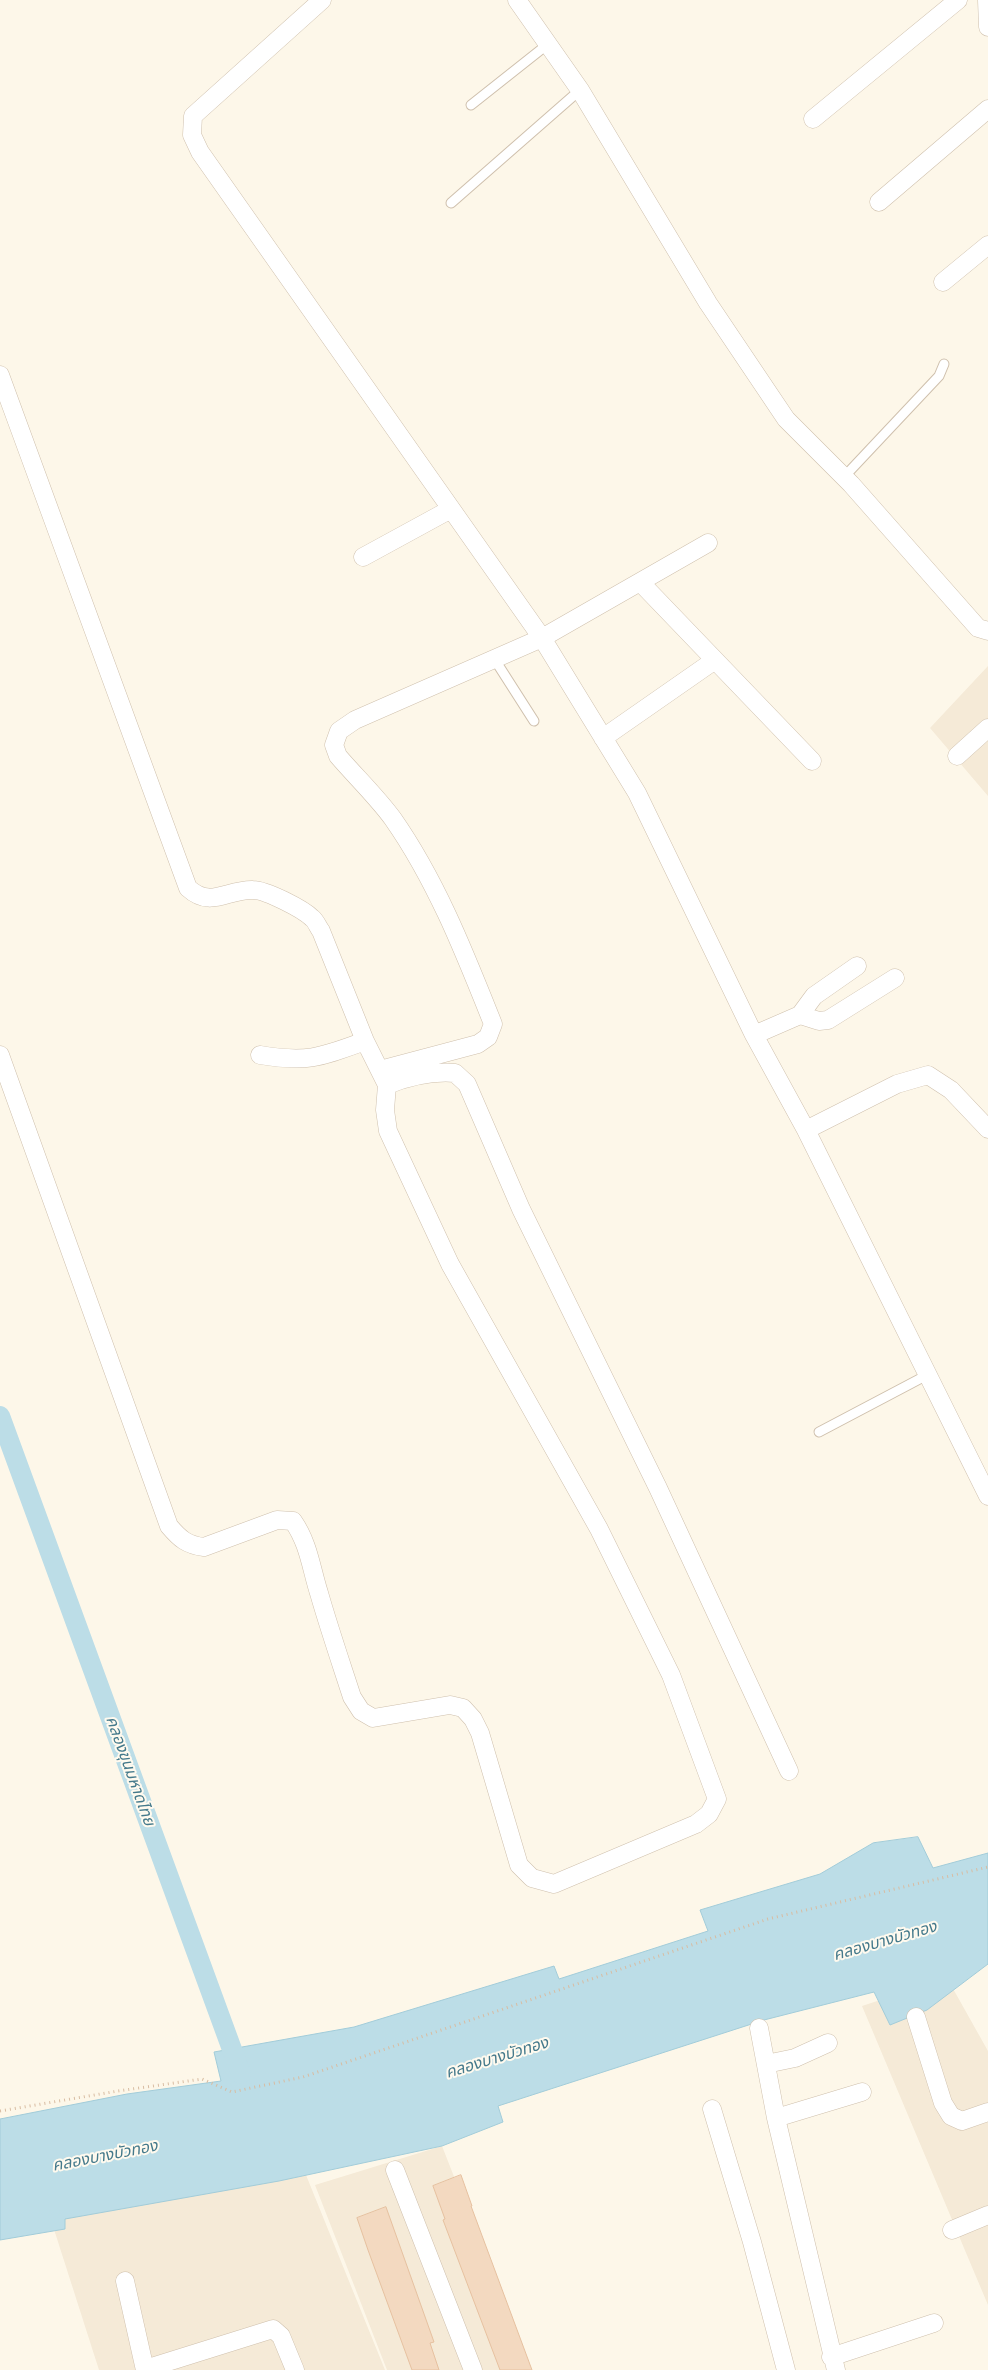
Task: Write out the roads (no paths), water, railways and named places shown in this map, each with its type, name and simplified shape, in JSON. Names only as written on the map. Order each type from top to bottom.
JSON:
[{"type":"street","points":[[322,0],[193,116],[192,135],[200,152],[542,638],[637,793],[754,1035],[806,1130],[988,1496]]},
{"type":"street","points":[[517,0],[580,90],[708,303],[786,419],[844,477],[978,628],[988,631]]},
{"type":"street","points":[[813,119],[958,0]]},
{"type":"street","points":[[987,0],[988,27]]},
{"type":"street","points":[[879,202],[988,109]]},
{"type":"street","points":[[943,282],[988,245]]},
{"type":"street","points":[[0,375],[188,888],[198,897],[209,899],[256,890],[304,911],[314,920],[365,1041],[384,1078],[388,1131],[450,1264],[599,1529],[671,1675],[717,1800],[709,1814],[696,1824],[554,1884],[532,1878],[519,1865],[480,1733],[473,1719],[463,1708],[450,1705],[373,1718],[361,1711],[349,1688],[318,1591],[310,1556],[302,1534],[293,1521],[277,1520],[204,1547],[191,1545],[180,1540],[169,1526],[0,1055]]},
{"type":"street","points":[[363,557],[451,509]]},
{"type":"street","points":[[384,1078],[478,1044],[488,1037],[493,1024],[462,947],[427,876],[392,819],[338,756],[334,745],[339,731],[355,720],[542,638],[708,543]]},
{"type":"street","points":[[641,583],[812,761]]},
{"type":"street","points":[[603,738],[714,660]]},
{"type":"street","points":[[957,756],[988,728]]},
{"type":"street","points":[[754,1035],[800,1015],[814,996],[857,966]]},
{"type":"street","points":[[800,1015],[818,1021],[828,1020],[896,978]]},
{"type":"street","points":[[260,1055],[290,1060],[318,1058],[365,1041]]},
{"type":"street","points":[[384,1078],[405,1078],[437,1071],[455,1072],[467,1084],[475,1098],[521,1209],[658,1488],[789,1771]]},
{"type":"street","points":[[806,1130],[897,1084],[928,1075],[951,1090],[988,1129]]},
{"type":"street","points":[[916,2017],[943,2103],[951,2116],[962,2121],[988,2112]]},
{"type":"street","points":[[759,2028],[776,2118],[834,2364],[934,2323]]},
{"type":"street","points":[[766,2064],[795,2058],[828,2043]]},
{"type":"street","points":[[776,2118],[862,2092]]},
{"type":"street","points":[[712,2109],[752,2242],[786,2370]]},
{"type":"street","points":[[395,2170],[473,2370]]},
{"type":"street","points":[[952,2230],[988,2215]]},
{"type":"street","points":[[125,2281],[145,2370],[273,2329],[281,2336],[295,2370]]},
{"type":"lane","points":[[471,105],[548,44]]},
{"type":"lane","points":[[451,203],[580,90]]},
{"type":"lane","points":[[844,477],[939,376],[944,364]]},
{"type":"lane","points":[[495,660],[534,721]]},
{"type":"lane","points":[[819,1432],[929,1374]]},
{"type":"water","name":"คลองบางบัวทอง","points":[[918,1837],[933,1868],[988,1853],[988,1964],[927,2010],[890,2025],[874,1992],[764,2020],[498,2106],[503,2122],[442,2146],[279,2181],[65,2219],[65,2229],[0,2240],[0,2119],[127,2094],[221,2081],[214,2052],[354,2027],[554,1966],[559,1979],[708,1931],[700,1910],[820,1874],[873,1843]]},
{"type":"waterway","name":"คลองขุนมหาดไทย","points":[[0,1416],[241,2074]]}]
